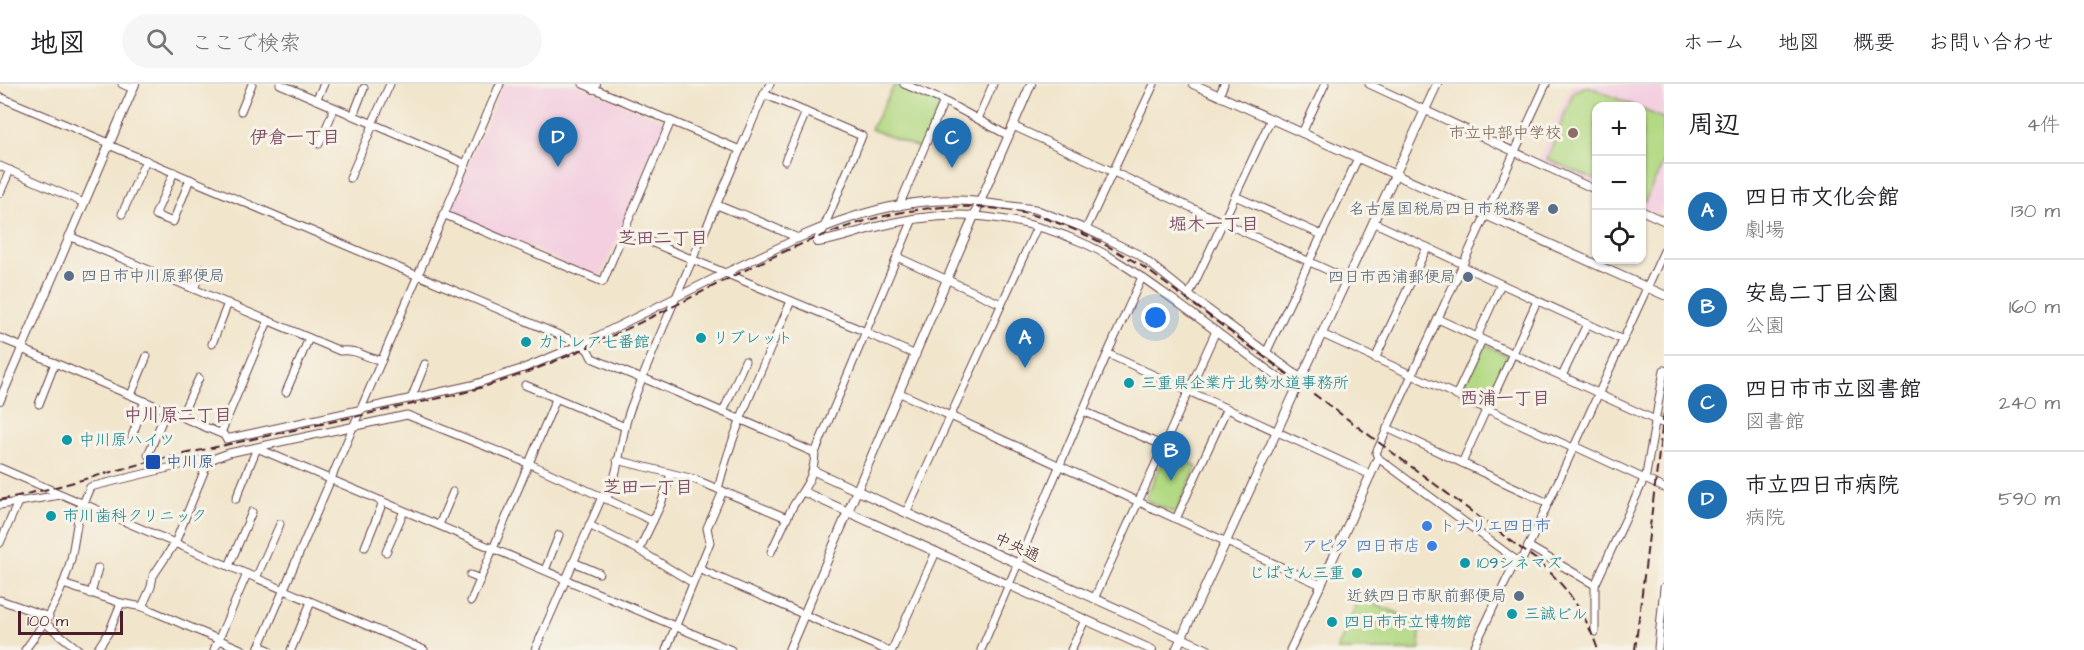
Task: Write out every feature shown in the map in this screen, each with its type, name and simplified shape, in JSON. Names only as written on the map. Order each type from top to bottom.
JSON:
[{"type":"street","points":[[0,400],[134,86],[122,84]]},
{"type":"street","points":[[241,111],[252,84]]},
{"type":"street","points":[[280,84],[466,164]]},
{"type":"street","points":[[316,100],[324,84]]},
{"type":"street","points":[[351,178],[390,84]]},
{"type":"street","points":[[269,650],[259,648],[500,84]]},
{"type":"street","points":[[583,84],[595,86],[740,150]]},
{"type":"street","points":[[536,650],[589,525],[612,487],[625,427],[642,378],[764,94],[771,84]]},
{"type":"street","points":[[978,119],[993,84]]},
{"type":"street","points":[[789,650],[1031,84]]},
{"type":"street","points":[[1086,229],[1154,84]]},
{"type":"street","points":[[1193,84],[1664,295]]},
{"type":"street","points":[[1219,96],[1224,84]]},
{"type":"street","points":[[1302,133],[1325,84]]},
{"type":"street","points":[[1176,650],[1437,84]]},
{"type":"street","points":[[1516,560],[1378,458],[1376,453],[1546,84]]},
{"type":"street","points":[[910,85],[1008,136]]},
{"type":"street","points":[[1373,85],[1592,188]]},
{"type":"street","points":[[353,116],[364,88]]},
{"type":"street","points":[[764,94],[862,136],[817,242],[831,241],[872,228],[913,219],[948,216],[1004,219],[1037,227],[1080,241],[1103,253],[1142,278],[1295,390]]},
{"type":"street","points":[[0,98],[580,345],[588,350],[592,358],[723,412],[814,453]]},
{"type":"street","points":[[899,206],[943,103]]},
{"type":"street","points":[[319,144],[332,114],[332,107]]},
{"type":"street","points":[[785,161],[806,112]]},
{"type":"street","points":[[1189,295],[1270,119]]},
{"type":"street","points":[[444,214],[603,282],[671,121]]},
{"type":"street","points":[[1013,126],[1347,279]]},
{"type":"street","points":[[1266,353],[1358,158]]},
{"type":"street","points":[[122,214],[146,160]]},
{"type":"street","points":[[0,166],[84,203]]},
{"type":"street","points":[[0,193],[10,170]]},
{"type":"street","points":[[174,172],[155,215],[173,222],[190,179]]},
{"type":"street","points":[[1235,196],[1322,235]]},
{"type":"street","points":[[0,338],[167,409],[221,434],[226,439],[411,399],[498,377],[580,345],[798,238],[870,212],[921,203],[980,202],[1035,209],[1086,229],[1138,254],[1301,378]]},
{"type":"street","points":[[717,205],[744,214],[798,238]]},
{"type":"street","points":[[1646,213],[1664,221]]},
{"type":"street","points":[[771,552],[794,502],[804,492],[814,471],[814,453],[913,219]]},
{"type":"street","points":[[1373,222],[1623,340]]},
{"type":"street","points":[[906,513],[1037,227]]},
{"type":"street","points":[[624,231],[916,355]]},
{"type":"street","points":[[69,236],[340,351],[351,350],[376,360],[382,360]]},
{"type":"street","points":[[1375,359],[1427,247]]},
{"type":"street","points":[[1473,650],[1516,560],[1523,558],[1664,251]]},
{"type":"street","points":[[897,257],[1000,304]]},
{"type":"street","points":[[194,289],[202,268]]},
{"type":"street","points":[[981,650],[1142,278]]},
{"type":"street","points":[[1456,396],[1502,284]]},
{"type":"street","points":[[666,650],[710,542],[707,528],[720,490],[725,458],[791,301]]},
{"type":"street","points":[[1462,463],[1537,301]]},
{"type":"street","points":[[212,344],[228,303]]},
{"type":"street","points":[[1438,319],[1664,424]]},
{"type":"street","points":[[221,434],[268,321]]},
{"type":"street","points":[[1562,376],[1587,324]]},
{"type":"street","points":[[1094,599],[1216,331]]},
{"type":"street","points":[[1322,334],[1664,488]]},
{"type":"street","points":[[286,392],[309,338]]},
{"type":"street","points":[[1108,354],[1371,475]]},
{"type":"street","points":[[130,395],[147,356]]},
{"type":"street","points":[[723,412],[745,361]]},
{"type":"street","points":[[39,404],[55,363]]},
{"type":"street","points":[[411,399],[425,364]]},
{"type":"street","points":[[1595,632],[1595,585],[1644,479],[1664,370]]},
{"type":"street","points":[[181,416],[198,378]]},
{"type":"street","points":[[525,385],[625,427]]},
{"type":"street","points":[[900,393],[1320,585]]},
{"type":"street","points":[[464,591],[473,598],[556,399]]},
{"type":"street","points":[[132,436],[146,401]]},
{"type":"street","points":[[1176,519],[1227,408]]},
{"type":"street","points":[[148,455],[167,409]]},
{"type":"street","points":[[1083,411],[1164,446]]},
{"type":"street","points":[[25,650],[47,620],[63,584],[82,504],[90,487],[201,460],[204,463],[220,455],[354,426],[408,415],[530,464],[653,521]]},
{"type":"street","points":[[1387,428],[1548,503]]},
{"type":"street","points":[[257,448],[731,650]]},
{"type":"street","points":[[236,499],[257,448]]},
{"type":"street","points":[[1290,650],[1378,458]]},
{"type":"street","points":[[617,460],[694,479],[787,518]]},
{"type":"street","points":[[142,607],[153,576],[175,543],[208,462]]},
{"type":"street","points":[[0,468],[424,650]]},
{"type":"street","name":"中央通","points":[[814,471],[1208,650]]},
{"type":"street","points":[[639,550],[671,474]]},
{"type":"street","points":[[439,525],[453,492]]},
{"type":"street","points":[[804,492],[1152,650]]},
{"type":"street","points":[[0,505],[19,500],[60,495]]},
{"type":"street","points":[[0,543],[19,500]]},
{"type":"street","points":[[365,547],[382,501]]},
{"type":"street","points":[[386,552],[404,511]]},
{"type":"street","points":[[229,566],[252,512]]},
{"type":"street","points":[[256,578],[279,524]]},
{"type":"street","points":[[589,525],[639,550],[693,583]]},
{"type":"street","points":[[545,570],[560,535]]},
{"type":"street","points":[[1528,546],[1595,585]]},
{"type":"street","points":[[892,650],[936,552]]},
{"type":"street","points":[[573,562],[599,573]]},
{"type":"street","points":[[91,594],[98,568]]},
{"type":"street","points":[[699,569],[886,650]]},
{"type":"street","points":[[214,650],[247,574]]},
{"type":"street","points":[[470,575],[480,579]]},
{"type":"street","points":[[63,584],[121,603],[142,607],[243,650]]},
{"type":"street","points":[[1658,648],[1664,587]]},
{"type":"street","points":[[0,600],[47,620],[79,650]]},
{"type":"street","points":[[291,650],[311,602]]},
{"type":"street","points":[[97,650],[110,630],[121,603]]},
{"type":"street","points":[[1071,650],[1085,620]]},
{"type":"shaded area","points":[[503,84],[577,84],[663,120],[666,125],[602,274],[598,277],[451,214],[449,209]]},
{"type":"shaded area","name":"市立中部中学校","points":[[1572,84],[1664,84],[1664,202],[1658,215],[1646,209],[1646,102],[1592,102],[1592,184],[1538,160]]},
{"type":"green space","points":[[895,84],[940,102],[921,149],[871,129]]},
{"type":"green space","points":[[1588,86],[1626,102],[1592,102],[1592,178],[1547,159],[1574,91]]},
{"type":"green space","points":[[1646,111],[1664,119],[1664,161],[1646,199]]},
{"type":"green space","points":[[1482,343],[1507,355],[1485,404],[1460,393]]},
{"type":"green space","points":[[1167,452],[1197,466],[1176,511],[1172,512],[1147,501],[1146,497]]},
{"type":"green space","points":[[1359,597],[1419,622],[1420,650],[1337,650]]},
{"type":"waterway","points":[[894,84],[946,107],[992,132]]},
{"type":"railway","points":[[0,500],[152,461],[484,387],[571,354],[767,260],[851,225],[894,214],[939,207],[985,207],[1032,215],[1061,224],[1102,243],[1142,266],[1538,561],[1574,601],[1598,650]]},
{"type":"railway","points":[[1635,650],[1664,412]]},
{"type":"place","name":"市立中部中学校","points":[[1573,133]]},
{"type":"place","name":"市立四日市病院","points":[[558,167]]},
{"type":"place","name":"四日市市立図書館","points":[[952,168]]},
{"type":"place","name":"名古屋国税局四日市税務署","points":[[1553,209]]},
{"type":"place","name":"四日市中川原郵便局","points":[[69,276]]},
{"type":"place","name":"四日市西浦郵便局","points":[[1468,277]]},
{"type":"place","name":"リブレット","points":[[701,338]]},
{"type":"place","name":"カトレア七番館","points":[[526,342]]},
{"type":"place","name":"四日市文化会館","points":[[1025,368]]},
{"type":"place","name":"三重県企業庁北勢水道事務所","points":[[1129,383]]},
{"type":"place","name":"中川原ハイツ","points":[[67,440]]},
{"type":"place","name":"中川原","points":[[153,462]]},
{"type":"place","name":"安島二丁目公園","points":[[1171,481]]},
{"type":"place","name":"市川歯科クリニック","points":[[51,516]]},
{"type":"place","name":"トナリエ四日市","points":[[1427,526]]},
{"type":"place","name":"アピタ 四日市店","points":[[1432,546]]},
{"type":"place","name":"109シネマズ","points":[[1465,563]]},
{"type":"place","name":"じばさん三重","points":[[1357,573]]},
{"type":"place","name":"近鉄四日市駅前郵便局","points":[[1519,596]]},
{"type":"place","name":"三誠ビル","points":[[1512,614]]},
{"type":"place","name":"四日市市立博物館","points":[[1332,622]]},
{"type":"district","name":"伊倉一丁目","points":[[295,137]]},
{"type":"district","name":"堀木一丁目","points":[[1214,224]]},
{"type":"district","name":"芝田二丁目","points":[[663,238]]},
{"type":"district","name":"西浦一丁目","points":[[1505,398]]},
{"type":"district","name":"中川原二丁目","points":[[178,415]]},
{"type":"district","name":"芝田一丁目","points":[[648,487]]}]
